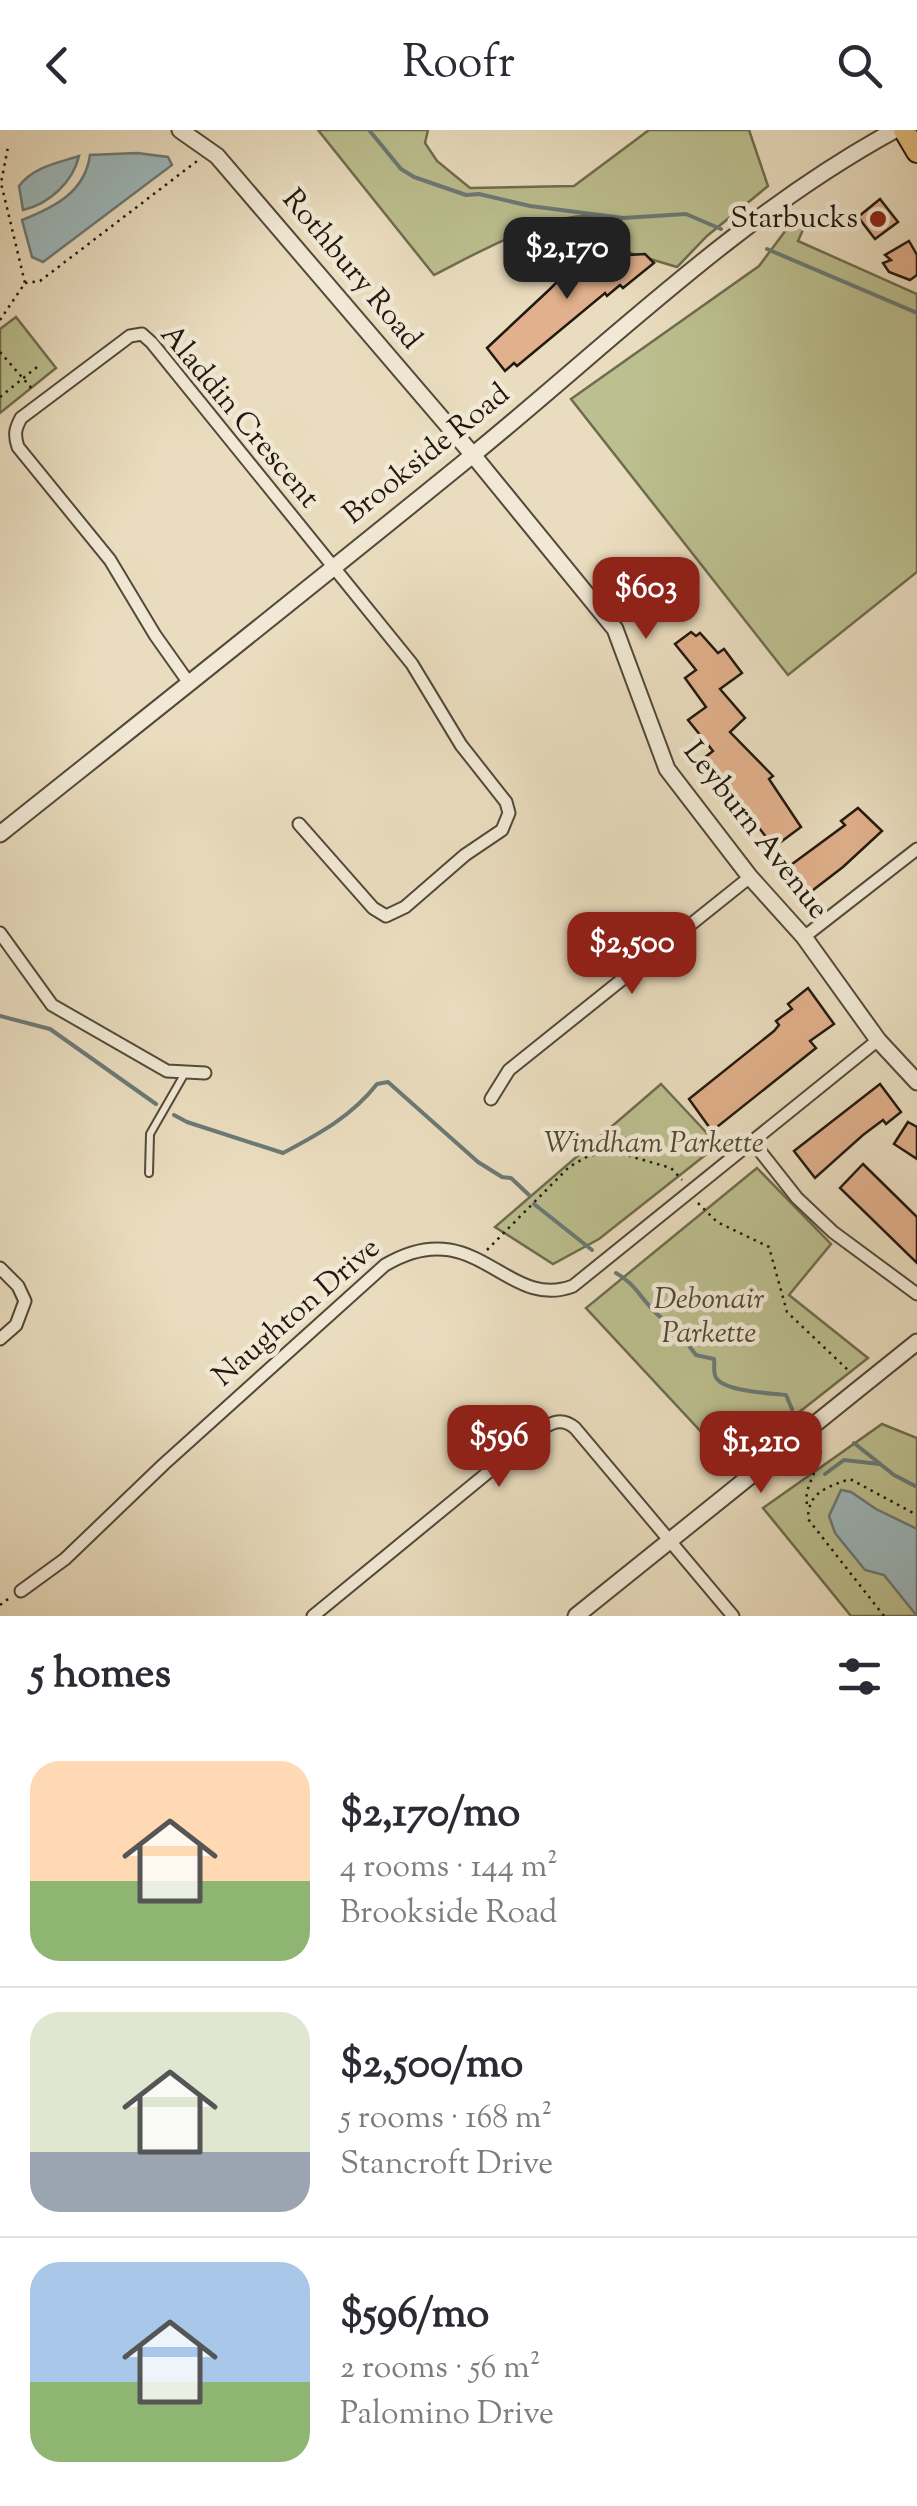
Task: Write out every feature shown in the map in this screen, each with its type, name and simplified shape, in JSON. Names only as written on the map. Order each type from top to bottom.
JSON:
[{"type":"main road","points":[[904,130],[917,152]]},
{"type":"street","name":"Rothbury Road","points":[[180,130],[218,156],[472,455]]},
{"type":"street","name":"Brookside Road","points":[[0,834],[472,455],[758,218],[809,180],[895,130]]},
{"type":"street","name":"Aladdin Crescent","points":[[189,683],[110,560],[18,447],[15,428],[21,418],[130,336],[142,334],[331,568]]},
{"type":"street","name":"Leyburn Avenue","points":[[472,455],[615,629],[666,769],[750,876],[804,937],[878,1040],[917,1082]]},
{"type":"street","points":[[299,824],[373,908],[386,916],[405,907],[465,855],[502,830],[510,813],[506,802],[461,744],[412,664],[331,568]]},
{"type":"street","points":[[804,937],[917,849]]},
{"type":"street","points":[[492,1099],[509,1070],[750,876]]},
{"type":"street","points":[[0,933],[52,1005],[167,1071],[205,1073]]},
{"type":"street","name":"Naughton Drive","points":[[21,1591],[65,1559],[368,1277],[405,1253],[444,1248],[478,1260],[532,1289],[561,1290],[573,1286],[878,1040]]},
{"type":"street","points":[[752,1141],[797,1198],[833,1232],[917,1294]]},
{"type":"street","points":[[0,1268],[18,1286],[25,1301],[16,1325],[0,1338]]},
{"type":"street","points":[[576,1616],[917,1342]]},
{"type":"street","points":[[313,1616],[536,1433],[558,1421],[575,1428],[733,1616]]},
{"type":"lane","points":[[148,1173],[150,1134],[185,1072]]},
{"type":"path","points":[[0,320],[25,283],[1,183],[8,147]]},
{"type":"path","points":[[25,283],[40,281],[197,161]]},
{"type":"path","points":[[0,352],[34,391]]},
{"type":"path","points":[[0,397],[38,367]]},
{"type":"path","points":[[478,1260],[569,1167],[588,1156],[612,1151],[671,1168],[717,1222],[769,1247],[787,1312],[849,1371]]},
{"type":"path","points":[[822,1448],[821,1463],[804,1500],[808,1519],[884,1616]]},
{"type":"path","points":[[808,1506],[820,1489],[850,1479],[917,1515]]},
{"type":"green space","points":[[318,130],[428,130],[425,143],[437,161],[470,188],[574,186],[649,130],[749,130],[768,186],[707,236],[677,267],[630,253],[617,226],[600,217],[578,216],[498,242],[434,275]]},
{"type":"green space","points":[[795,218],[806,223],[798,241],[917,294],[917,572],[788,675],[571,399],[759,266]]},
{"type":"green space","points":[[16,317],[56,368],[0,413],[0,329]]},
{"type":"green space","name":"Windham Parkette","points":[[661,1084],[718,1145],[599,1239],[553,1264],[495,1227]]},
{"type":"green space","name":"Debonair Parkette","points":[[757,1168],[831,1244],[789,1295],[868,1358],[732,1465],[586,1308]]},
{"type":"green space","points":[[882,1424],[917,1438],[917,1616],[851,1616],[763,1508]]},
{"type":"water","points":[[137,153],[168,157],[172,165],[43,262],[32,257],[22,220],[46,210],[75,188],[90,155]]},
{"type":"water","points":[[79,156],[58,191],[23,210],[19,186],[31,174]]},
{"type":"water","points":[[841,1490],[917,1529],[917,1616],[884,1575],[865,1570],[835,1533],[829,1516]]},
{"type":"building","name":"Starbucks","points":[[880,199],[898,222],[875,239],[858,217]]},
{"type":"building","points":[[909,241],[917,255],[917,275],[910,280],[889,272],[883,263],[891,260],[885,255]]},
{"type":"building","points":[[609,243],[621,259],[645,254],[654,263],[623,288],[620,285],[607,296],[605,293],[517,366],[514,363],[505,371],[487,348],[558,281],[554,276],[588,251],[592,256]]},
{"type":"building","points":[[691,632],[696,636],[700,633],[718,653],[724,649],[742,673],[720,689],[745,718],[730,732],[773,776],[769,779],[801,827],[774,847],[720,778],[715,781],[706,771],[711,767],[704,758],[713,751],[688,720],[706,707],[685,678],[696,670],[675,644]]},
{"type":"building","points":[[858,808],[882,831],[804,897],[784,870],[845,825],[841,821]]},
{"type":"building","points":[[808,988],[834,1024],[810,1041],[816,1048],[712,1131],[689,1099],[774,1031],[779,1025],[776,1021],[792,1009],[788,1004]]},
{"type":"building","points":[[880,1084],[901,1112],[863,1135],[815,1178],[794,1151]]},
{"type":"building","points":[[908,1122],[917,1127],[917,1159],[894,1144]]},
{"type":"building","points":[[863,1164],[917,1217],[917,1263],[840,1188]]},
{"type":"waterway","points":[[369,130],[401,169],[466,195],[623,218],[686,214],[721,229]]},
{"type":"waterway","points":[[767,249],[917,313]]},
{"type":"waterway","points":[[0,1016],[50,1029],[156,1104]]},
{"type":"waterway","points":[[174,1115],[283,1153],[346,1115],[377,1084],[388,1082],[478,1162],[502,1177],[511,1178],[529,1195]]},
{"type":"waterway","points":[[534,1204],[592,1250]]},
{"type":"waterway","points":[[616,1273],[633,1286],[696,1355],[714,1359],[714,1373],[719,1381],[736,1388],[786,1395],[792,1409]]},
{"type":"waterway","points":[[854,1443],[894,1475],[917,1487]]},
{"type":"waterway","points":[[825,1474],[844,1460],[879,1464]]},
{"type":"place","name":"Starbucks","points":[[878,219]]}]
